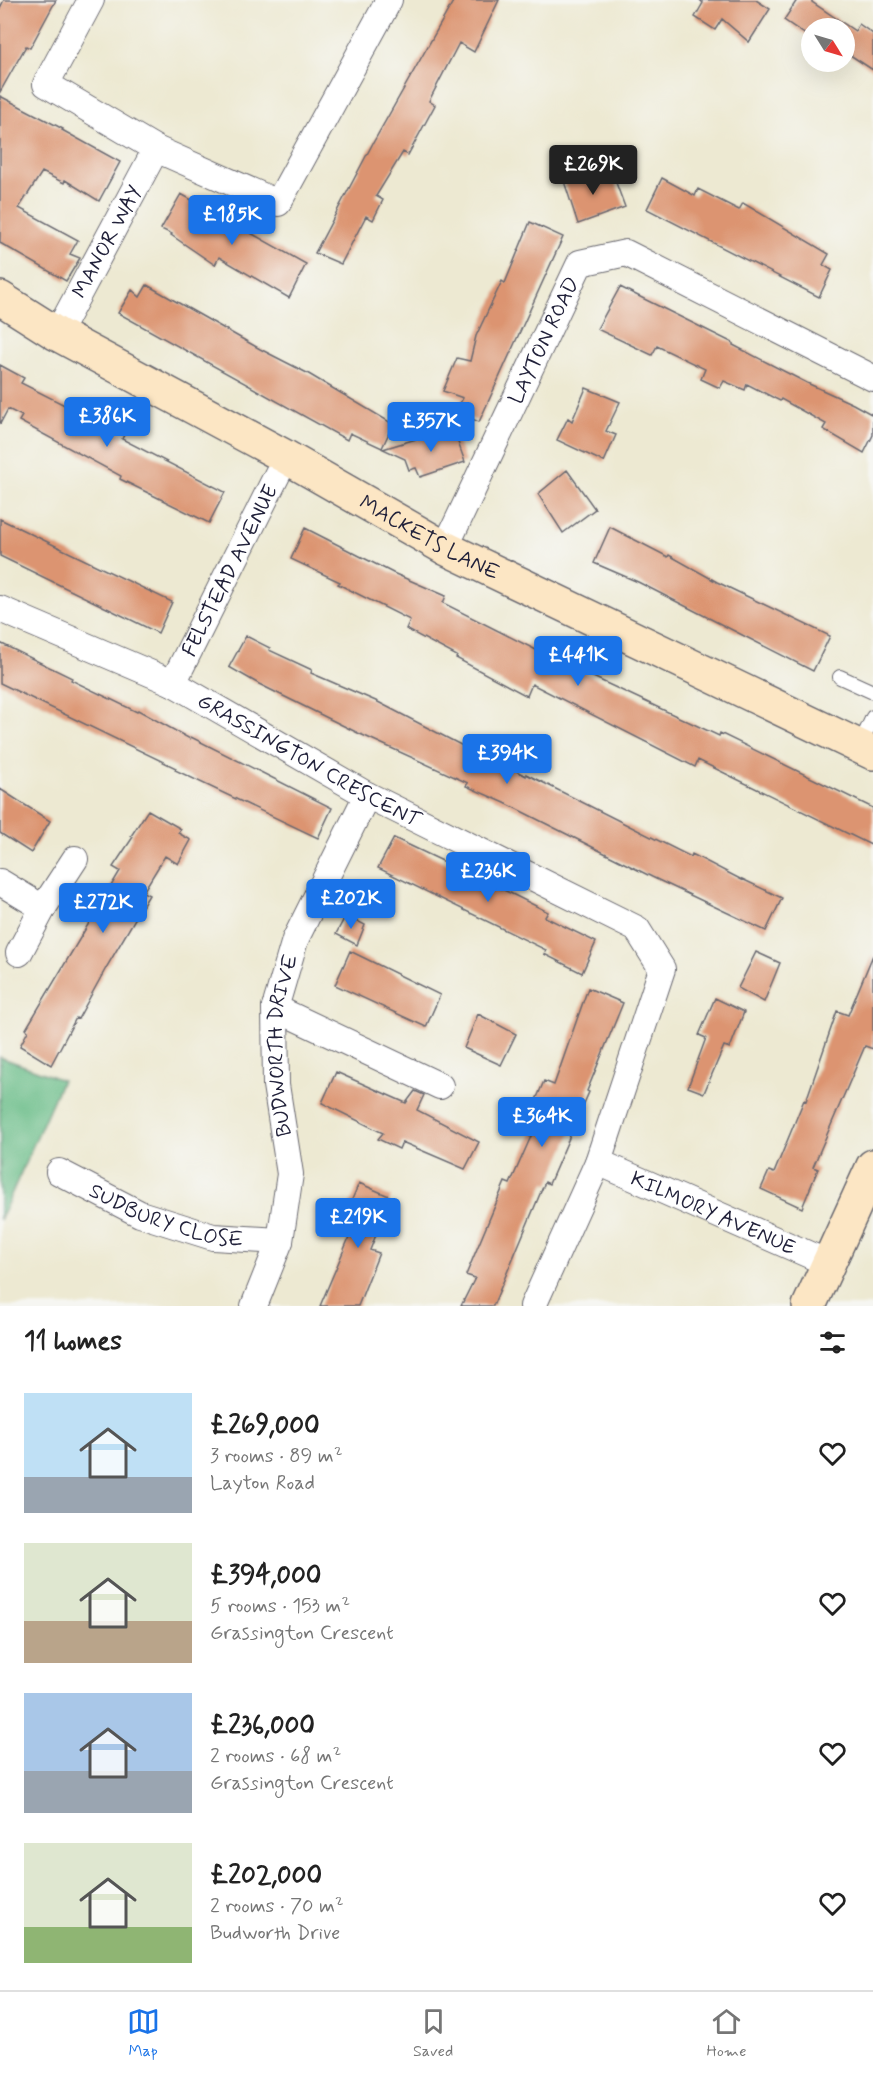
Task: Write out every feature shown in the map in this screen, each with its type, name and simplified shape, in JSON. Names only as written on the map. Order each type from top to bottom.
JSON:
[{"type":"street","points":[[91,0],[46,84],[156,149],[278,203],[389,0]]},
{"type":"street","name":"MANOR WAY","points":[[57,334],[156,149]]},
{"type":"street","name":"LAYTON ROAD","points":[[445,548],[580,263],[626,253],[873,378]]},
{"type":"street","name":"MACKETS LANE","points":[[0,298],[57,334],[286,457],[445,548],[866,750]]},
{"type":"street","name":"FELSTEAD AVENUE","points":[[173,683],[286,457]]},
{"type":"street","name":"GRASSINGTON CRESCENT","points":[[0,609],[173,683],[367,795],[637,929],[662,969],[598,1162],[533,1306]]},
{"type":"street","name":"BUDWORTH DRIVE","points":[[254,1306],[280,1241],[290,1174],[276,1085],[276,1008],[296,940],[367,795]]},
{"type":"street","points":[[19,952],[43,908],[75,859]]},
{"type":"street","points":[[0,882],[43,908]]},
{"type":"street","points":[[276,1008],[440,1086]]},
{"type":"street","name":"KILMORY AVENUE","points":[[598,1162],[828,1263]]},
{"type":"street","points":[[809,1306],[873,1166]]},
{"type":"street","name":"SUDBURY CLOSE","points":[[59,1172],[140,1214],[213,1237],[280,1241]]},
{"type":"lane","points":[[840,677],[873,692]]},
{"type":"lane","points":[[866,750],[873,717]]},
{"type":"green space","points":[[0,1057],[62,1080],[0,1220]]},
{"type":"building","points":[[4,0],[56,0],[30,48],[26,46],[0,92],[0,8]]},
{"type":"building","points":[[454,0],[499,0],[474,52],[459,43],[429,101],[435,105],[408,155],[403,152],[376,196],[383,200],[373,220],[366,216],[341,264],[315,253],[373,143]]},
{"type":"building","points":[[700,0],[756,0],[770,9],[749,42],[722,19],[715,30],[695,17],[703,3]]},
{"type":"building","points":[[797,0],[812,0],[836,18],[801,18],[801,32],[784,20]]},
{"type":"building","points":[[859,24],[873,34],[873,70],[855,58],[855,31]]},
{"type":"building","points":[[0,96],[120,162],[99,201],[65,180],[64,183],[42,172],[19,208],[78,240],[70,254],[80,258],[66,281],[0,243]]},
{"type":"building","points":[[587,170],[590,180],[612,172],[625,207],[578,224],[563,178]]},
{"type":"building","points":[[662,178],[695,196],[698,189],[739,210],[743,203],[829,254],[823,265],[832,270],[819,297],[647,209]]},
{"type":"building","points":[[181,194],[306,264],[289,298],[219,257],[215,265],[172,234],[161,229]]},
{"type":"building","points":[[530,222],[563,237],[479,422],[455,412],[463,398],[443,391],[457,358],[470,361],[476,336],[502,281],[505,283]]},
{"type":"building","points":[[147,285],[307,373],[393,424],[382,448],[350,433],[347,440],[118,313],[132,290],[140,297]]},
{"type":"building","points":[[620,287],[873,415],[873,435],[864,453],[823,429],[826,424],[781,399],[780,401],[747,384],[745,390],[724,381],[720,388],[701,379],[705,369],[657,346],[652,355],[597,329]]},
{"type":"building","points":[[0,365],[24,378],[21,383],[124,435],[122,439],[225,492],[209,523],[120,479],[121,476],[19,421],[22,416],[8,409],[0,424]]},
{"type":"building","points":[[586,388],[620,402],[606,431],[616,435],[604,462],[557,440],[568,418],[572,421]]},
{"type":"building","points":[[453,428],[465,462],[420,477],[416,468],[409,470],[405,459],[383,449]]},
{"type":"building","points":[[567,470],[595,509],[563,533],[538,494]]},
{"type":"building","points":[[0,519],[172,602],[158,633],[0,556]]},
{"type":"building","points":[[610,527],[830,636],[813,671],[638,582],[594,563]]},
{"type":"building","points":[[305,528],[393,573],[446,596],[443,603],[546,655],[719,736],[720,733],[873,808],[873,846],[698,760],[695,767],[532,684],[527,696],[456,658],[457,656],[406,629],[410,620],[338,584],[340,582],[291,559]]},
{"type":"building","points":[[246,636],[270,648],[269,650],[312,670],[311,673],[378,702],[482,756],[482,754],[526,776],[526,774],[691,857],[692,854],[782,898],[766,931],[466,786],[468,783],[358,733],[229,667]]},
{"type":"building","points":[[0,643],[332,808],[318,838],[0,683]]},
{"type":"building","points":[[0,789],[50,821],[31,853],[0,833]]},
{"type":"building","points":[[148,810],[181,829],[178,833],[191,840],[178,864],[165,856],[143,892],[149,895],[78,1019],[76,1018],[51,1065],[20,1046],[28,1031],[26,1029],[120,871],[113,867]]},
{"type":"building","points":[[394,838],[548,912],[545,917],[596,942],[582,973],[544,954],[546,950],[378,868]]},
{"type":"building","points":[[346,915],[365,925],[357,945],[336,934]]},
{"type":"building","points":[[350,951],[440,995],[426,1027],[335,985]]},
{"type":"building","points":[[756,952],[780,963],[764,1002],[738,988]]},
{"type":"building","points":[[873,955],[873,1049],[865,1046],[813,1167],[818,1169],[802,1208],[761,1189],[769,1171],[774,1173],[804,1100],[806,1101],[837,1011],[848,1015]]},
{"type":"building","points":[[588,988],[623,1003],[587,1091],[589,1092],[549,1184],[545,1182],[493,1306],[461,1306],[475,1278],[466,1275],[505,1182],[510,1184],[540,1116],[531,1112],[544,1081],[554,1085]]},
{"type":"building","points":[[715,998],[744,1012],[730,1048],[724,1046],[704,1093],[688,1087],[706,1038],[699,1035]]},
{"type":"building","points":[[478,1014],[516,1034],[501,1065],[464,1048]]},
{"type":"building","points":[[336,1072],[406,1103],[415,1091],[424,1095],[417,1110],[479,1142],[465,1169],[402,1142],[399,1149],[378,1139],[383,1133],[322,1103]]},
{"type":"building","points":[[359,1183],[391,1197],[370,1250],[379,1253],[358,1306],[320,1306],[354,1226],[343,1221]]}]
